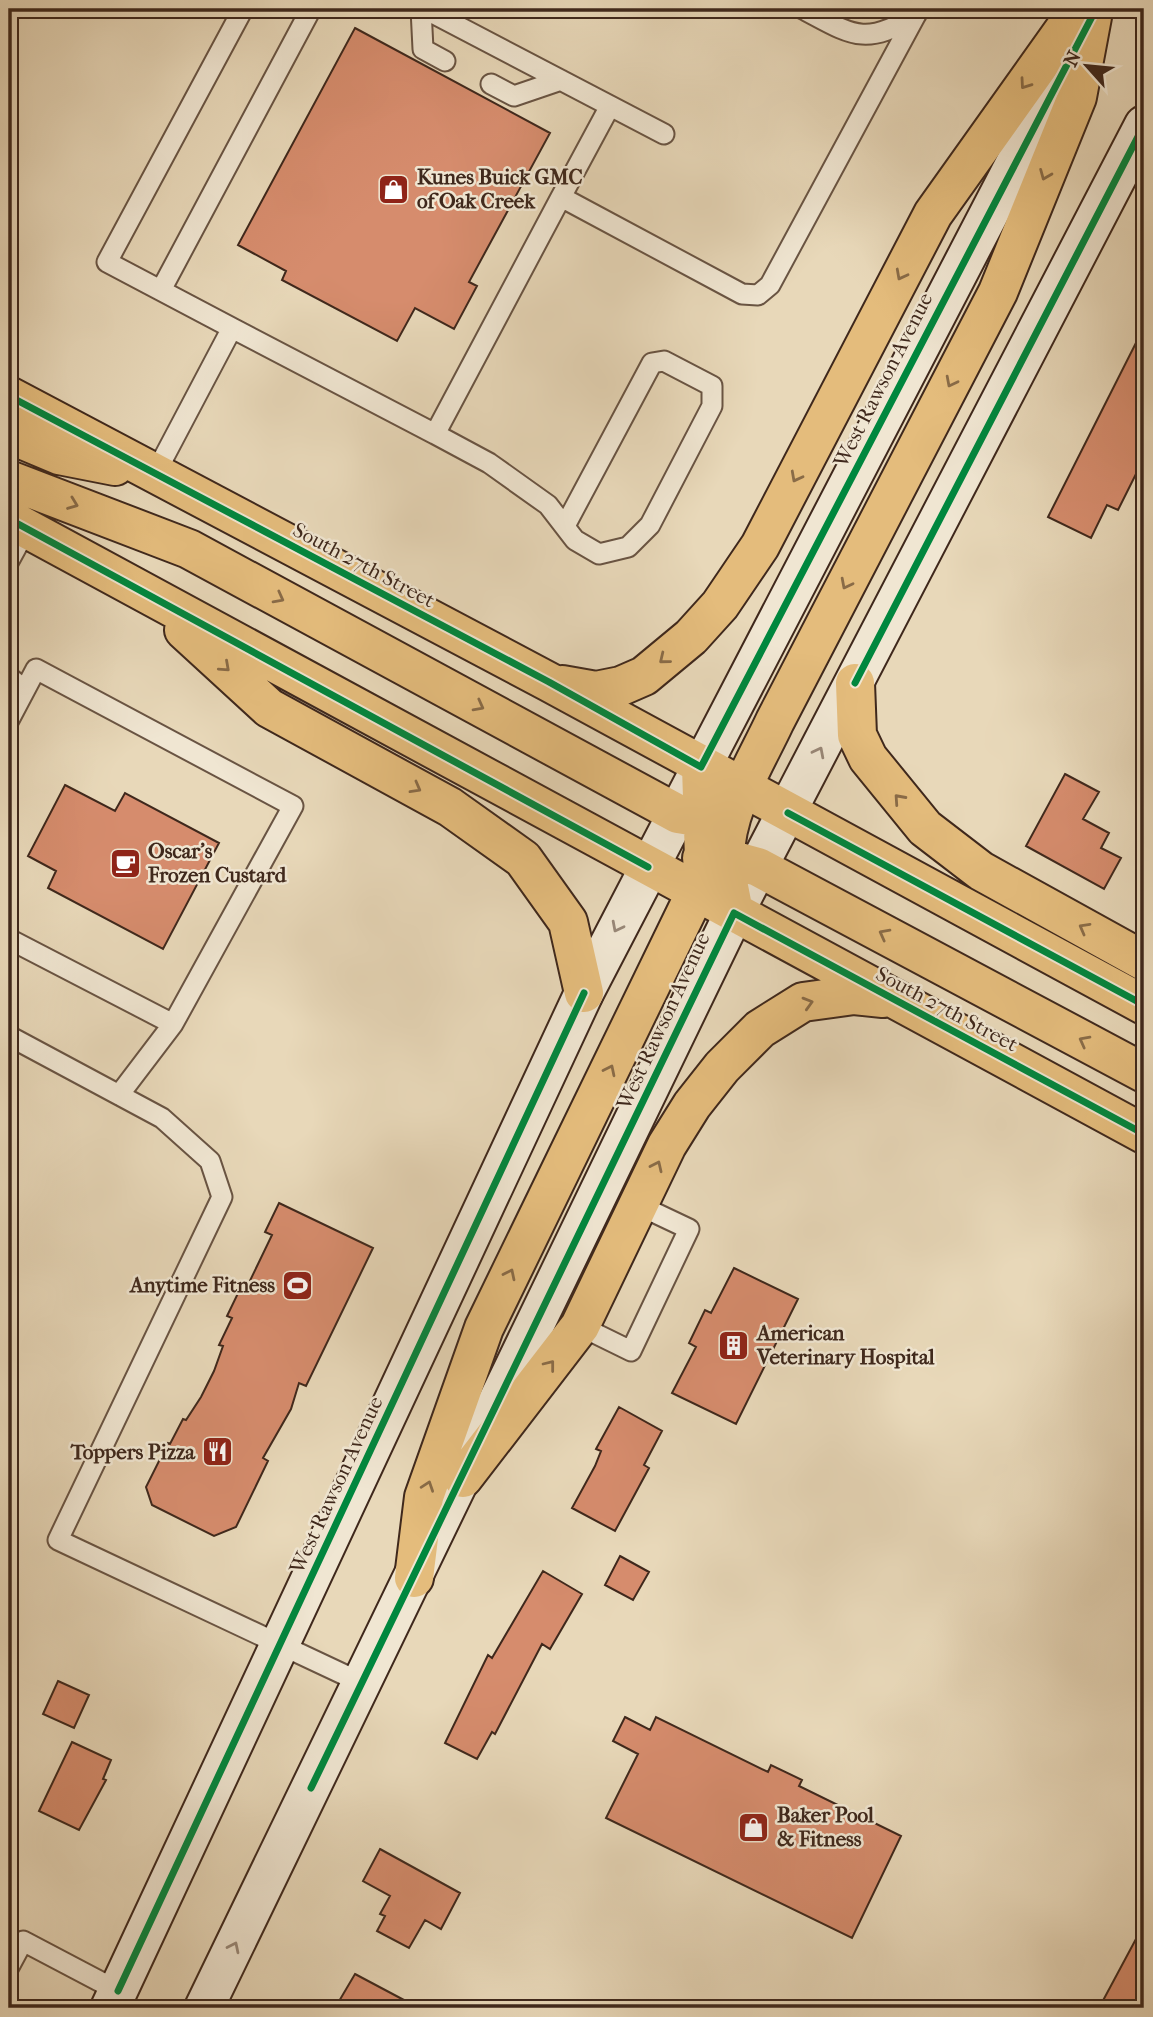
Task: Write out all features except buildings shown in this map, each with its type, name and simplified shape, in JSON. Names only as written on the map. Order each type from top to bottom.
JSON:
[{"type":"main road","points":[[549,682],[596,691],[632,681],[670,655],[720,605],[760,546],[933,214],[1089,11]]},
{"type":"main road","points":[[414,1577],[424,1497],[484,1328],[775,721],[998,292],[1077,97],[1089,11]]},
{"type":"main road","name":"West Rawson Avenue","points":[[204,2008],[463,1478],[734,912],[701,767],[1089,11]]},
{"type":"main road","name":"West Rawson Avenue","points":[[114,1999],[584,993],[648,867],[788,813],[1144,125]]},
{"type":"main road","name":"South 27th Street","points":[[9,396],[549,682],[701,767],[734,912],[1144,1134]]},
{"type":"main road","points":[[9,434],[59,455],[155,474]]},
{"type":"main road","points":[[9,480],[189,549],[1144,1073]]},
{"type":"main road","name":"South 27th Street","points":[[18,524],[648,867],[788,813],[1144,1005]]},
{"type":"main road","points":[[138,589],[269,708],[450,807],[523,859],[568,922],[584,993]]},
{"type":"main road","points":[[855,683],[857,735],[868,758],[925,828],[981,871],[1144,961]]},
{"type":"main road","points":[[463,1478],[580,1326],[667,1145],[692,1105],[722,1067],[760,1029],[803,1002],[853,995],[893,999]]},
{"type":"lane","points":[[243,9],[107,262],[489,463],[548,505],[566,524],[575,540],[599,554],[628,547],[639,539],[650,525],[712,406],[712,386],[664,361],[652,363],[566,524]]},
{"type":"lane","points":[[161,290],[311,9]]},
{"type":"lane","points":[[445,61],[423,49],[423,9],[664,134]]},
{"type":"lane","points":[[803,9],[849,32],[866,36],[898,26],[918,12]]},
{"type":"lane","points":[[561,197],[742,294],[758,295],[770,285],[918,12]]},
{"type":"lane","points":[[491,84],[514,96],[561,80]]},
{"type":"lane","points":[[435,434],[610,106]]},
{"type":"lane","points":[[155,474],[232,328]]},
{"type":"lane","points":[[9,561],[18,524]]},
{"type":"lane","points":[[9,720],[36,669],[293,806],[173,1024],[119,1095]]},
{"type":"lane","points":[[9,677],[25,690]]},
{"type":"lane","points":[[9,939],[173,1024]]},
{"type":"lane","points":[[9,1036],[162,1118],[210,1161],[222,1197],[58,1539],[362,1684]]},
{"type":"lane","points":[[580,1326],[631,1351],[689,1229],[603,1188]]},
{"type":"lane","points":[[9,1967],[23,1941],[114,1999]]},
{"type":"cycle path","points":[[9,396],[549,682],[701,767],[1096,9]]},
{"type":"cycle path","points":[[855,683],[1144,125]]},
{"type":"cycle path","points":[[9,519],[648,867]]},
{"type":"cycle path","points":[[788,813],[1144,1005]]},
{"type":"cycle path","points":[[311,1788],[734,913],[1144,1134]]},
{"type":"cycle path","points":[[118,1991],[584,993]]},
{"type":"place","name":"Kunes Buick GMC of Oak Creek","points":[[394,189]]},
{"type":"place","name":"Oscar's Frozen Custard","points":[[125,863]]},
{"type":"place","name":"Anytime Fitness","points":[[298,1285]]},
{"type":"place","name":"American Veterinary Hospital","points":[[734,1345]]},
{"type":"place","name":"Toppers Pizza","points":[[218,1452]]},
{"type":"place","name":"Baker Pool & Fitness","points":[[754,1827]]}]
